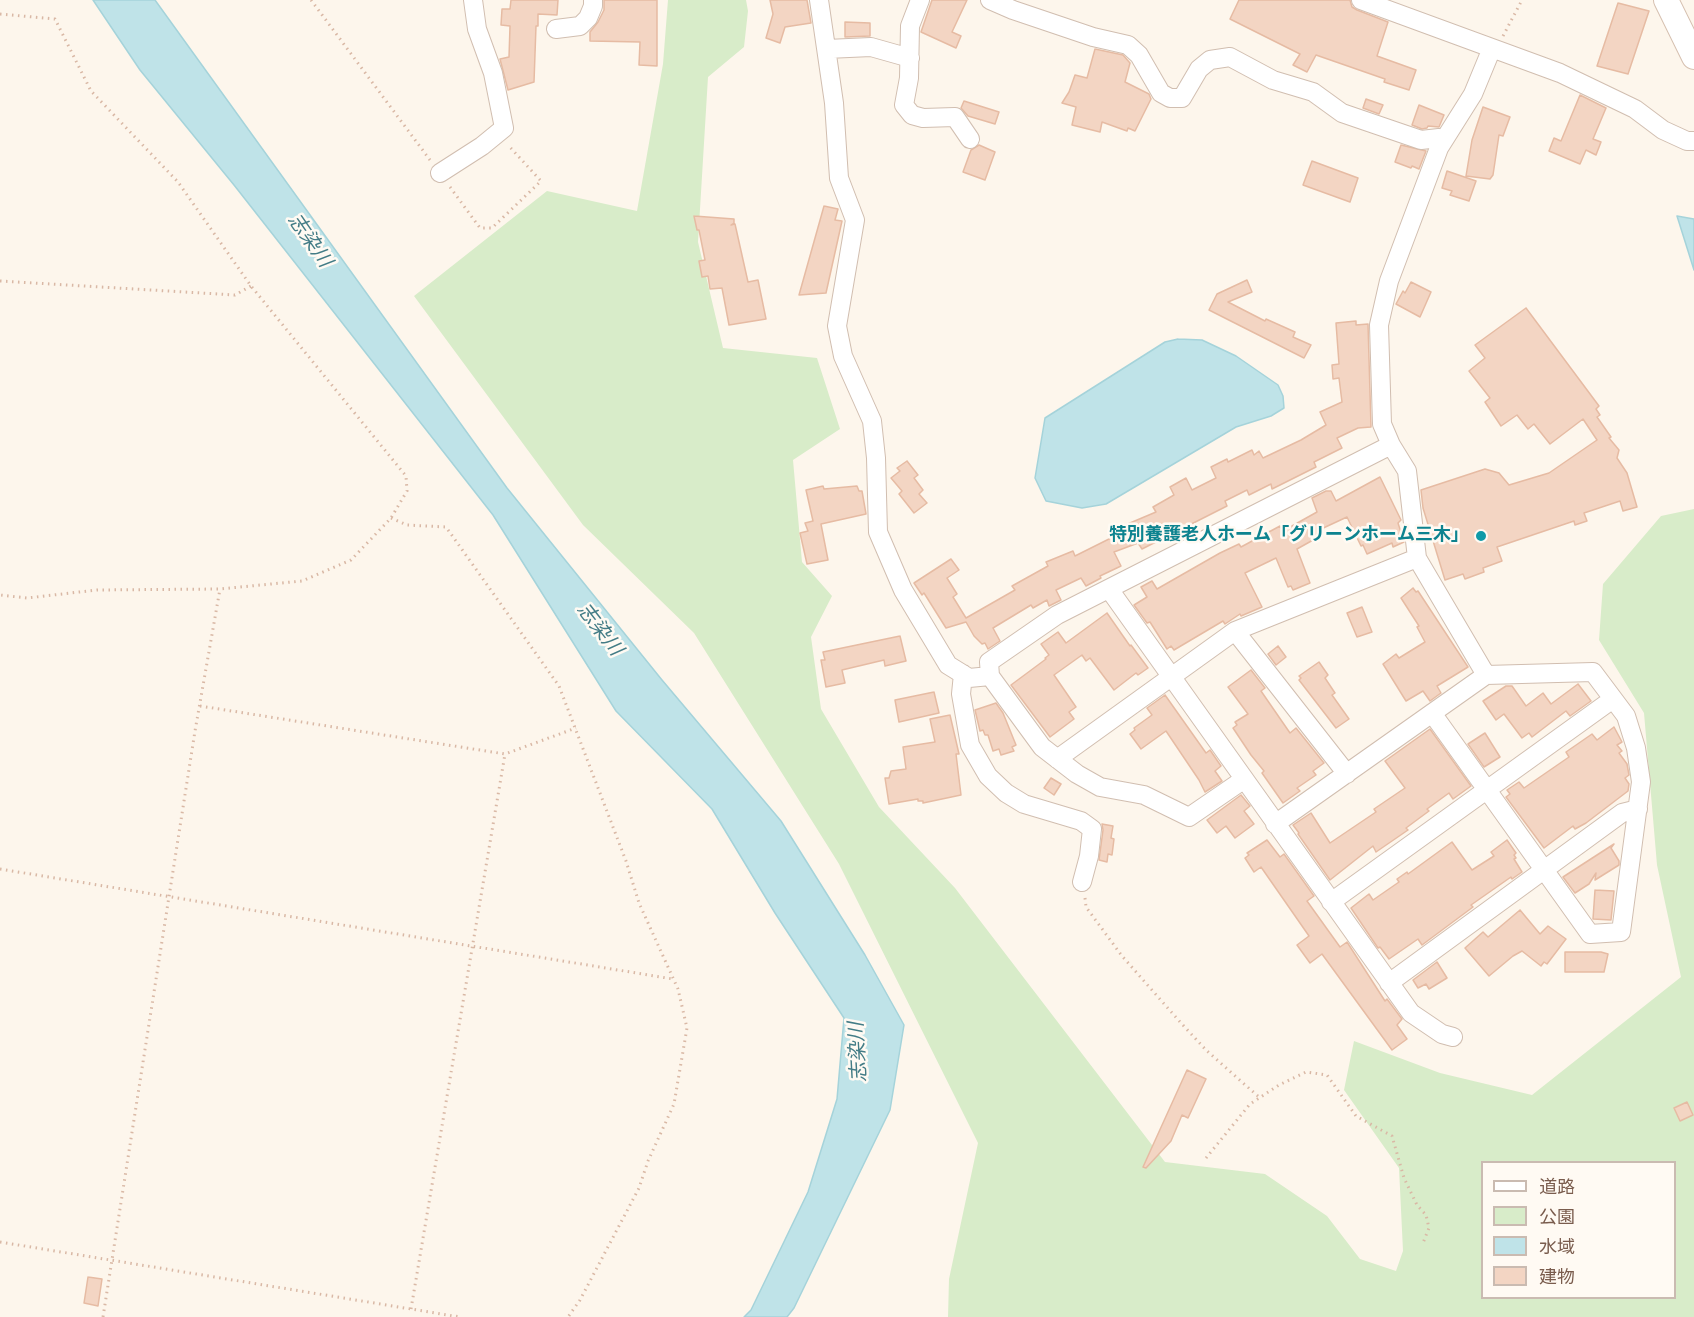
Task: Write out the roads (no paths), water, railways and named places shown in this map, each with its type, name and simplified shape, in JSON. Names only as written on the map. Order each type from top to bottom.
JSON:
[{"type":"main road","points":[[1666,0],[1694,57]]},
{"type":"street","points":[[440,173],[482,146],[504,128],[493,73],[477,29],[472,0]]},
{"type":"street","points":[[556,29],[580,26],[591,12],[593,0]]},
{"type":"street","points":[[819,0],[834,103],[839,178],[855,220],[837,326],[843,356],[872,421],[876,458],[878,532],[903,590],[948,665],[969,678],[990,676]]},
{"type":"street","points":[[920,0],[910,26],[910,58],[904,105],[912,115],[923,118],[955,117],[970,139]]},
{"type":"street","points":[[990,0],[1093,37],[1128,45],[1139,55],[1161,93],[1170,98],[1182,98],[1199,69],[1210,60],[1230,57],[1272,80],[1313,92],[1342,113],[1421,140],[1439,138],[1444,140]]},
{"type":"street","points":[[1361,0],[1560,73],[1635,109],[1663,130],[1687,141],[1694,141]]},
{"type":"street","points":[[827,49],[871,47],[910,58]]},
{"type":"street","points":[[1486,675],[1417,558],[1407,471],[1391,445],[1382,424],[1379,325],[1389,281],[1439,148],[1473,94],[1494,49]]},
{"type":"street","points":[[1243,780],[1189,818],[1144,795],[1100,787],[1042,747],[990,676],[989,662],[1057,615],[1391,445]]},
{"type":"street","points":[[1057,759],[1235,631],[1417,558]]},
{"type":"street","points":[[1109,589],[1411,1013],[1442,1034],[1453,1037]]},
{"type":"street","points":[[1235,631],[1347,774]]},
{"type":"street","points":[[1275,824],[1347,774],[1432,713],[1486,675],[1593,672],[1626,716],[1636,748],[1641,782],[1621,932],[1590,934],[1432,713]]},
{"type":"street","points":[[963,674],[961,693],[970,745],[988,776],[1006,793],[1024,804],[1081,821],[1092,829],[1089,856],[1082,882]]},
{"type":"street","points":[[1331,902],[1613,699]]},
{"type":"street","points":[[1389,982],[1622,813],[1638,808]]},
{"type":"water","name":"志染川","points":[[93,0],[155,0],[507,488],[662,680],[781,821],[865,955],[904,1025],[890,1110],[794,1308],[787,1317],[744,1317],[751,1310],[808,1192],[837,1099],[844,1018],[775,913],[712,809],[616,711],[493,515],[234,185],[140,70]]},
{"type":"water","points":[[1677,216],[1694,219],[1694,270]]},
{"type":"water","points":[[1178,339],[1202,340],[1236,356],[1278,385],[1283,396],[1284,408],[1271,416],[1236,427],[1106,504],[1082,508],[1046,501],[1035,478],[1045,418],[1165,342]]},
{"type":"place","name":"特別養護老人ホーム「グリーンホーム三木」","points":[[1481,536]]}]
